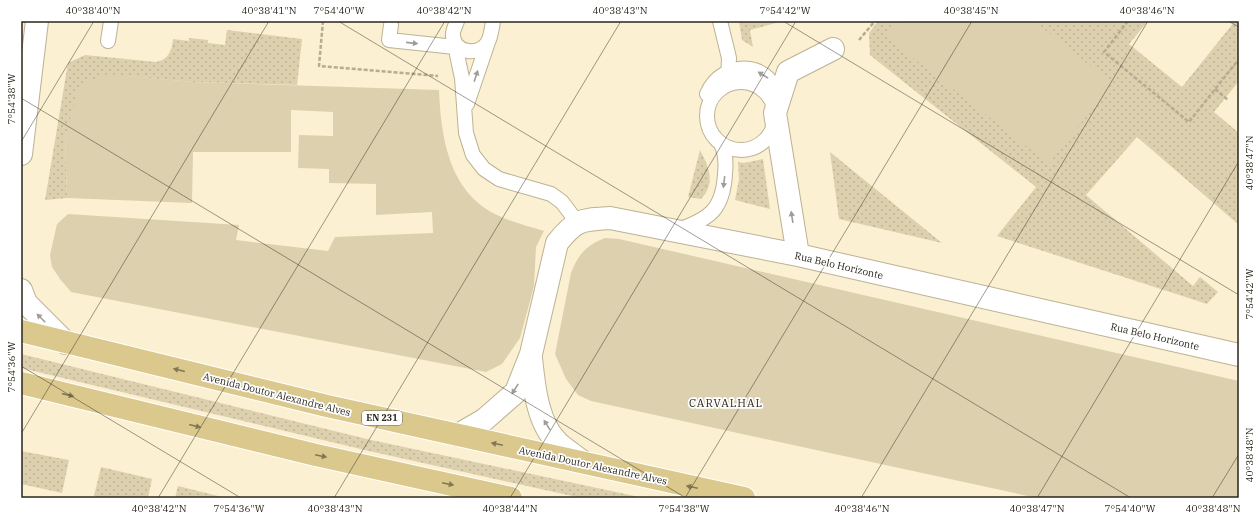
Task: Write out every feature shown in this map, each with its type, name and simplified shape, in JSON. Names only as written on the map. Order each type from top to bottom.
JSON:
[{"type":"main road","name":"Avenida Doutor Alexandre Alves","points":[[21,331],[320,405],[744,498]]},
{"type":"main road","points":[[24,385],[316,455],[511,498]]},
{"type":"street","points":[[21,154],[37,21]]},
{"type":"street","points":[[798,255],[776,111],[788,72],[833,49]]},
{"type":"street","name":"Rua Belo Horizonte","points":[[577,222],[610,218],[798,255],[1239,355]]},
{"type":"street","points":[[458,435],[484,420],[516,392],[531,354],[557,243],[577,222]]},
{"type":"street","points":[[21,290],[26,303],[66,343]]},
{"type":"street","points":[[531,354],[534,386],[542,417],[557,442],[583,462]]},
{"type":"lane","points":[[108,41],[111,21]]},
{"type":"lane","points":[[457,21],[454,42],[462,78],[466,133],[472,155],[484,169],[499,179],[551,194],[562,202],[577,222]]},
{"type":"lane","points":[[464,114],[476,73],[490,38],[493,21]]},
{"type":"lane","points":[[720,21],[728,58],[728,78],[722,87],[714,94],[708,104],[706,116],[708,127],[713,136],[721,144],[731,149],[742,150],[753,148],[762,142],[774,126],[776,111],[765,92],[756,85],[728,78]]},
{"type":"lane","points":[[391,25],[389,40],[454,42],[462,50],[472,52],[485,46],[490,38]]},
{"type":"lane","points":[[676,231],[700,222],[715,210],[722,196],[726,166],[724,150],[721,144]]},
{"type":"path","points":[[323,21],[319,66],[462,78]]},
{"type":"path","points":[[1128,21],[1104,52],[1189,122],[1239,59]]},
{"type":"path","points":[[1215,89],[1228,100]]},
{"type":"shaded area","points":[[739,21],[783,21],[750,30],[753,47],[742,40]]},
{"type":"shaded area","points":[[878,21],[1148,21],[1129,44],[1182,87],[1235,21],[1239,21],[1239,81],[1214,112],[1239,133],[1239,225],[1137,137],[1086,195],[1193,286],[1200,277],[1218,292],[1207,304],[997,236],[1036,187],[870,55],[869,33]]},
{"type":"shaded area","points":[[897,21],[1034,21],[1112,83],[1049,164],[885,36]]},
{"type":"shaded area","points":[[227,30],[302,39],[297,85],[193,82],[125,76],[69,125],[65,137],[67,198],[45,200],[68,63],[85,55],[156,62],[164,59],[169,54],[173,39],[189,41],[189,38],[208,40],[208,43],[225,45]]},
{"type":"shaded area","points":[[107,74],[193,82],[439,90],[445,144],[450,161],[467,192],[479,204],[495,214],[513,222],[544,231],[536,247],[534,286],[520,338],[502,364],[486,372],[71,292],[52,267],[50,255],[57,224],[68,214],[239,225],[236,240],[328,251],[335,237],[433,233],[432,212],[376,215],[376,184],[329,183],[329,169],[298,168],[299,135],[333,136],[333,112],[291,110],[291,152],[193,152],[192,203],[67,198],[65,137],[79,86]]},
{"type":"shaded area","points":[[700,150],[710,175],[710,181],[706,193],[701,199],[688,197]]},
{"type":"shaded area","points":[[830,152],[942,243],[839,219]]},
{"type":"shaded area","points":[[763,159],[770,209],[735,200],[739,179],[738,162],[744,163]]},
{"type":"shaded area","points":[[605,238],[619,239],[1239,381],[1239,498],[1037,498],[591,401],[578,395],[566,379],[555,354],[571,273],[584,251],[588,247]]},
{"type":"shaded area","points":[[21,354],[371,440],[644,498],[581,498],[369,451],[21,368]]},
{"type":"shaded area","points":[[21,451],[69,460],[62,493],[21,484]]},
{"type":"shaded area","points":[[101,467],[152,479],[148,498],[105,498],[94,496]]},
{"type":"shaded area","points":[[178,486],[226,498],[175,498]]},
{"type":"district","name":"CARVALHAL","points":[[726,403]]}]
